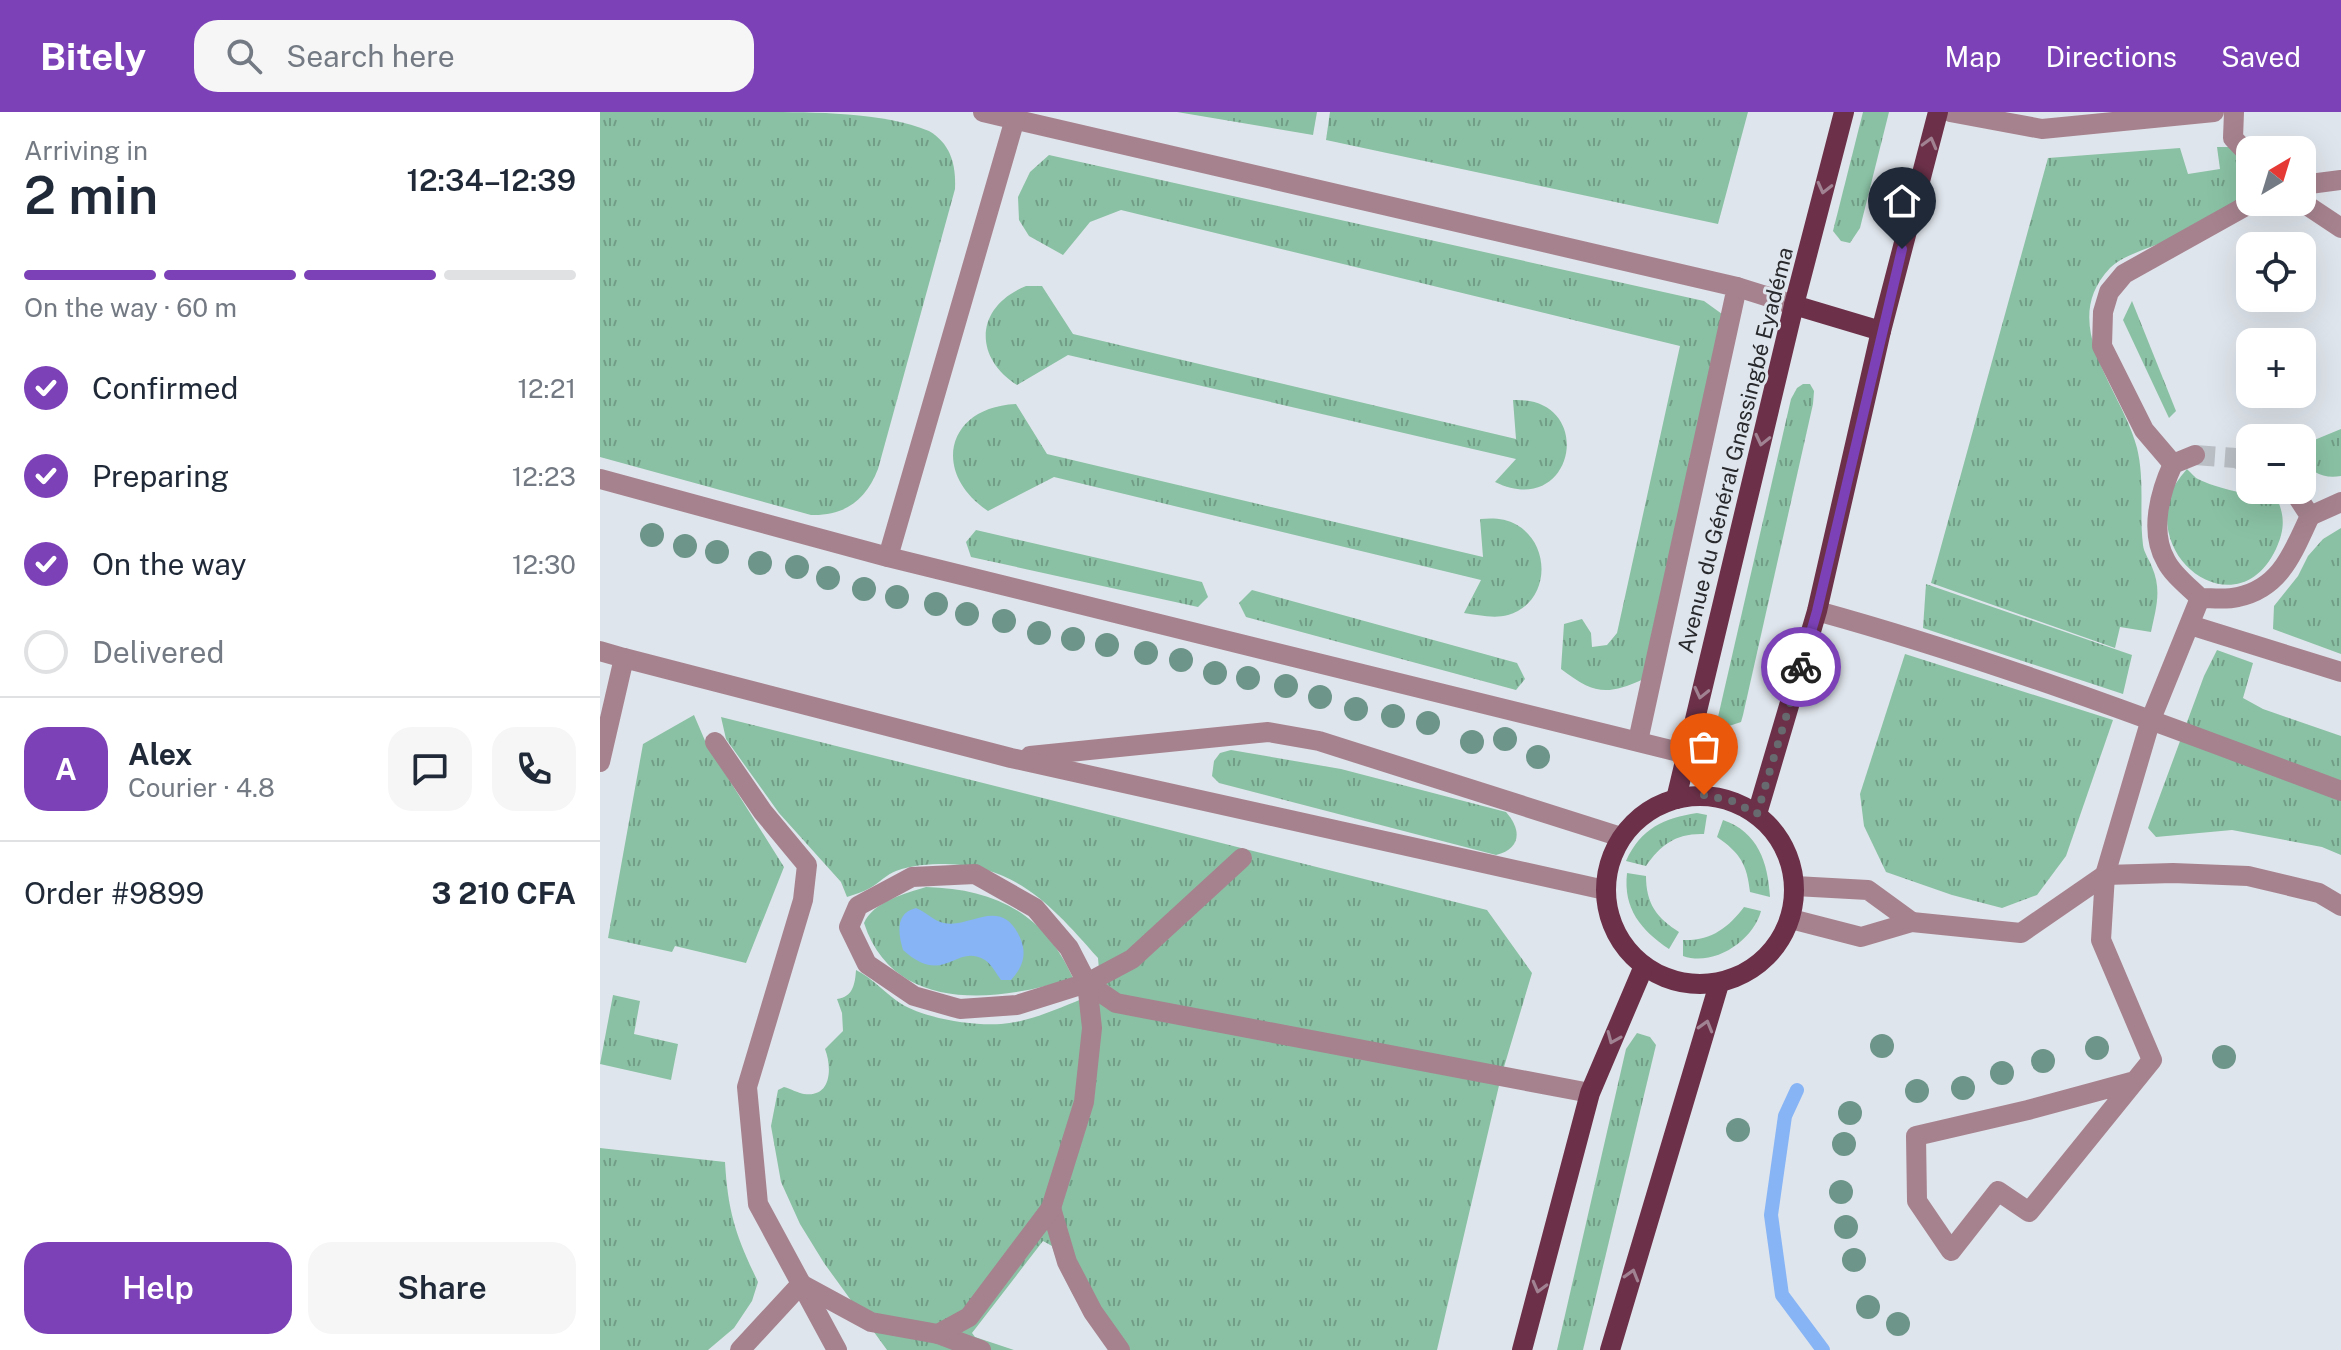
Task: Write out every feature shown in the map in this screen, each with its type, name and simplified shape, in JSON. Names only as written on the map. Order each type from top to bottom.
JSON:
[{"type":"main road","name":"Avenue du Général Gnassingbé Eyadéma","points":[[1676,799],[1794,305],[1844,112]]},
{"type":"main road","points":[[1757,814],[1817,611],[1881,331],[1938,112]]},
{"type":"main road","points":[[1794,305],[1881,331]]},
{"type":"main road","points":[[1704,795],[1732,801],[1757,814],[1776,835],[1789,858],[1795,886],[1791,919],[1780,942],[1764,961],[1743,975],[1719,984],[1692,985],[1667,979],[1644,966],[1623,945],[1609,919],[1605,890],[1609,862],[1621,837],[1636,820],[1654,807],[1676,799],[1704,795]]},
{"type":"main road","points":[[1522,1350],[1590,1093],[1644,966]]},
{"type":"main road","points":[[1610,1350],[1719,984]]},
{"type":"street","points":[[983,112],[1016,116],[1737,287],[1794,305]]},
{"type":"street","points":[[1950,112],[2042,129],[2214,112]]},
{"type":"street","points":[[2234,112],[2233,138],[2236,141]]},
{"type":"street","points":[[888,557],[1016,116]]},
{"type":"street","points":[[2316,183],[2341,180]]},
{"type":"street","points":[[2173,464],[2144,430],[2102,346],[2103,312],[2109,292],[2124,274],[2236,211]]},
{"type":"street","points":[[2316,211],[2341,228]]},
{"type":"street","points":[[1638,741],[1737,287]]},
{"type":"street","points":[[2195,455],[2173,464],[2165,481],[2157,537],[2166,563],[2200,598],[2237,598],[2263,588],[2284,571],[2310,516],[2341,502]]},
{"type":"street","points":[[600,479],[888,557],[1687,754]]},
{"type":"street","points":[[2302,504],[2310,516]]},
{"type":"street","points":[[2135,1081],[1916,1136],[1917,1201],[1951,1251],[1998,1191],[2029,1212],[2152,1060],[2101,940],[2105,875],[2151,719],[2200,598]]},
{"type":"street","points":[[1817,611],[1917,639],[2151,719],[2341,791]]},
{"type":"street","points":[[2190,625],[2341,672]]},
{"type":"street","points":[[600,651],[1011,758],[1605,890]]},
{"type":"street","points":[[600,762],[624,658]]},
{"type":"street","points":[[1011,758],[1268,732],[1319,741],[1621,837]]},
{"type":"street","points":[[715,742],[763,812],[807,865],[803,900],[747,1087],[758,1204],[837,1350]]},
{"type":"street","points":[[938,1334],[969,1317],[1051,1208],[1084,1102],[1092,1028],[1087,983],[1069,948],[1035,908],[975,874],[912,877],[858,906],[849,927],[867,964],[914,996],[960,1009],[1017,1005],[1087,983],[1132,959],[1242,858]]},
{"type":"street","points":[[1791,919],[1861,937],[1912,922],[2021,933],[2105,875],[2173,873],[2248,876],[2319,893],[2341,906]]},
{"type":"street","points":[[1795,886],[1868,890],[1912,922]]},
{"type":"street","points":[[1087,983],[1116,1003],[1590,1093]]},
{"type":"street","points":[[1051,1208],[1067,1262],[1093,1312],[1120,1350]]},
{"type":"street","points":[[801,1284],[871,1322],[938,1334],[981,1350]]},
{"type":"street","points":[[740,1350],[801,1284]]},
{"type":"green space","points":[[600,112],[847,114],[890,120],[929,131],[947,149],[953,164],[955,189],[878,469],[867,489],[853,504],[834,513],[811,515],[600,457]]},
{"type":"green space","points":[[1177,112],[1317,112],[1313,135]]},
{"type":"green space","points":[[1330,112],[1748,112],[1718,224],[1326,140]]},
{"type":"green space","points":[[1863,112],[1889,112],[1860,228],[1850,243],[1841,241],[1833,231]]},
{"type":"green space","points":[[2217,147],[2234,147],[2236,202],[2174,236],[2115,263],[2095,290],[2089,312],[2091,335],[2098,358],[2137,448],[2143,545],[2155,575],[2157,591],[2151,632],[2120,627],[2115,648],[1931,583],[2048,158],[2180,148],[2188,174],[2220,169]]},
{"type":"green space","points":[[1049,155],[1704,301],[1722,314],[1644,679],[1620,688],[1601,690],[1572,677],[1561,669],[1564,624],[1582,619],[1591,633],[1592,647],[1607,645],[1617,633],[1680,346],[1121,210],[1090,222],[1063,255],[1029,236],[1019,220],[1018,197],[1030,172]]},
{"type":"green space","points":[[1026,286],[1042,286],[1073,334],[1516,439],[1513,400],[1540,404],[1557,417],[1566,434],[1566,454],[1558,472],[1544,485],[1522,490],[1495,482],[1516,459],[1068,355],[1017,385],[992,360],[986,332],[989,318],[997,306]]},
{"type":"green space","points":[[2132,301],[2176,411],[2169,418],[2123,320]]},
{"type":"green space","points":[[1803,384],[1810,384],[1814,391],[1813,404],[1743,715],[1741,722],[1726,727],[1718,717],[1791,399]]},
{"type":"green space","points":[[1016,404],[1047,454],[1483,557],[1480,519],[1508,521],[1528,534],[1536,546],[1541,559],[1539,587],[1522,609],[1508,615],[1492,617],[1464,613],[1481,580],[1054,477],[988,511],[970,496],[958,479],[953,461],[954,444],[961,429],[974,417],[992,408]]},
{"type":"green space","points":[[2341,429],[2341,476],[2329,477],[2316,472],[2316,439]]},
{"type":"green space","points":[[2187,469],[2196,478],[2236,491],[2236,504],[2279,504],[2283,522],[2281,535],[2276,549],[2260,572],[2240,583],[2219,584],[2199,576],[2182,561],[2171,540],[2167,516],[2177,481]]},
{"type":"green space","points":[[2341,528],[2341,654],[2273,629],[2274,606],[2298,576],[2308,556],[2323,539]]},
{"type":"green space","points":[[976,530],[1202,582],[1208,597],[1198,607],[971,557],[966,542]]},
{"type":"green space","points":[[1926,584],[2132,655],[2123,694],[1923,628]]},
{"type":"green space","points":[[1252,590],[1517,663],[1525,679],[1516,690],[1246,617],[1239,603]]},
{"type":"green space","points":[[2217,650],[2253,663],[2243,698],[2263,709],[2341,736],[2341,855],[2322,847],[2232,830],[2156,837],[2148,828],[2204,676]]},
{"type":"green space","points":[[1905,654],[2113,720],[2066,856],[2037,895],[2002,908],[1952,895],[1886,872],[1864,826],[1860,794]]},
{"type":"green space","points":[[694,715],[706,743],[784,867],[746,963],[675,946],[672,952],[608,938],[643,744]]},
{"type":"green space","points":[[721,717],[1487,910],[1532,973],[1501,1077],[1437,1350],[1109,1350],[1069,1287],[1052,1246],[1043,1241],[972,1333],[975,1337],[1014,1350],[887,1350],[824,1263],[800,1224],[781,1182],[771,1126],[778,1090],[784,1087],[813,1094],[825,1086],[829,1064],[825,1049],[843,1031],[837,999],[850,993],[856,970],[915,1011],[952,1021],[1001,1024],[1034,1017],[1089,996],[1099,970],[1098,958],[1066,922],[1032,893],[993,872],[970,866],[939,864],[908,867],[847,897],[841,882],[779,813],[726,739]]},
{"type":"green space","points":[[1231,750],[1341,769],[1506,812],[1515,825],[1516,838],[1510,848],[1496,855],[1219,783],[1212,776],[1214,761],[1220,753]]},
{"type":"green space","points":[[1697,813],[1707,815],[1704,834],[1686,835],[1670,841],[1646,866],[1626,861],[1639,840],[1655,826]]},
{"type":"green space","points":[[1723,820],[1735,825],[1753,840],[1767,872],[1770,897],[1750,892],[1741,860],[1717,837]]},
{"type":"green space","points":[[1627,873],[1646,876],[1648,895],[1654,909],[1679,932],[1669,949],[1642,926],[1631,908]]},
{"type":"green space","points":[[926,887],[974,893],[1014,909],[1048,937],[1073,978],[1014,992],[983,995],[952,994],[924,987],[899,974],[879,953],[864,923],[882,904]]},
{"type":"green space","points":[[1744,907],[1761,911],[1757,922],[1741,941],[1719,955],[1707,958],[1683,956],[1683,940],[1718,932]]},
{"type":"green space","points":[[613,995],[640,1001],[634,1034],[678,1044],[671,1080],[600,1064]]},
{"type":"green space","points":[[1637,1033],[1650,1037],[1656,1045],[1583,1350],[1557,1350],[1626,1049]]},
{"type":"green space","points":[[600,1148],[725,1162],[734,1224],[758,1282],[752,1301],[734,1328],[708,1350],[600,1350]]},
{"type":"water","points":[[916,908],[944,923],[954,924],[986,916],[1005,919],[1013,926],[1023,946],[1018,971],[1011,980],[1001,980],[985,960],[975,956],[965,956],[939,965],[917,961],[903,950],[899,931],[904,914]]},
{"type":"waterway","points":[[1797,1090],[1785,1116],[1771,1215],[1782,1295],[1823,1350]]},
{"type":"tunnel","points":[[2195,455],[2236,458]]},
{"type":"way so far","points":[[1704,795],[1732,801],[1757,814],[1801,667]]},
{"type":"route","points":[[1801,667],[1902,249]]}]
